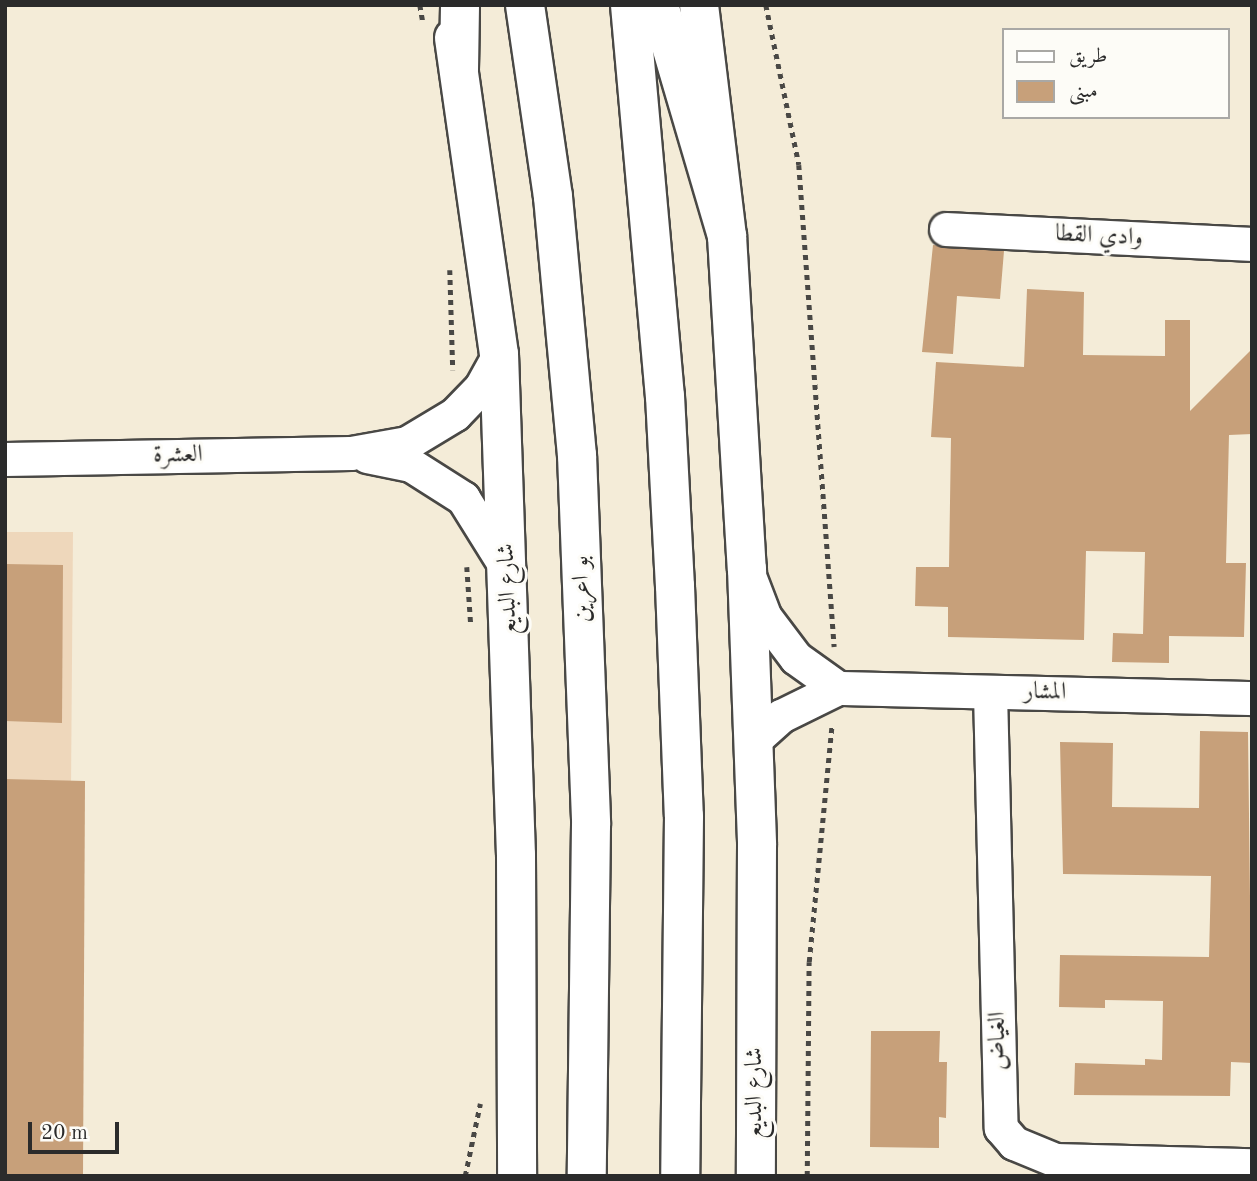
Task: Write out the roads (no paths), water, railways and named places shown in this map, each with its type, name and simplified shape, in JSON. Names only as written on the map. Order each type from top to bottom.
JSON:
[{"type":"main road","points":[[459,70],[460,5]]},
{"type":"main road","name":"بو اعرين","points":[[525,5],[554,197],[578,454],[591,825],[587,1176]]},
{"type":"main road","points":[[630,5],[665,396],[675,586],[684,816],[680,1176]]},
{"type":"main road","points":[[659,5],[727,236]]},
{"type":"main road","name":"شارع البديع","points":[[699,5],[727,236],[747,569],[757,845],[756,1176]]},
{"type":"main road","name":"شارع البديع","points":[[437,18],[459,70],[499,354],[509,572],[517,1176]]},
{"type":"street","name":"وادي القطا","points":[[946,229],[1252,244]]},
{"type":"street","name":"العشرة","points":[[5,458],[351,453],[407,443],[455,414],[481,387],[499,354]]},
{"type":"street","name":"العشرة","points":[[351,453],[411,465],[463,498],[509,572]]},
{"type":"street","points":[[747,569],[772,627],[796,658],[838,688]]},
{"type":"street","name":"المشار","points":[[752,742],[781,716],[838,688],[1252,698]]},
{"type":"street","name":"الغياض","points":[[990,692],[1001,1128],[1014,1143],[1055,1160],[1252,1165]]}]
